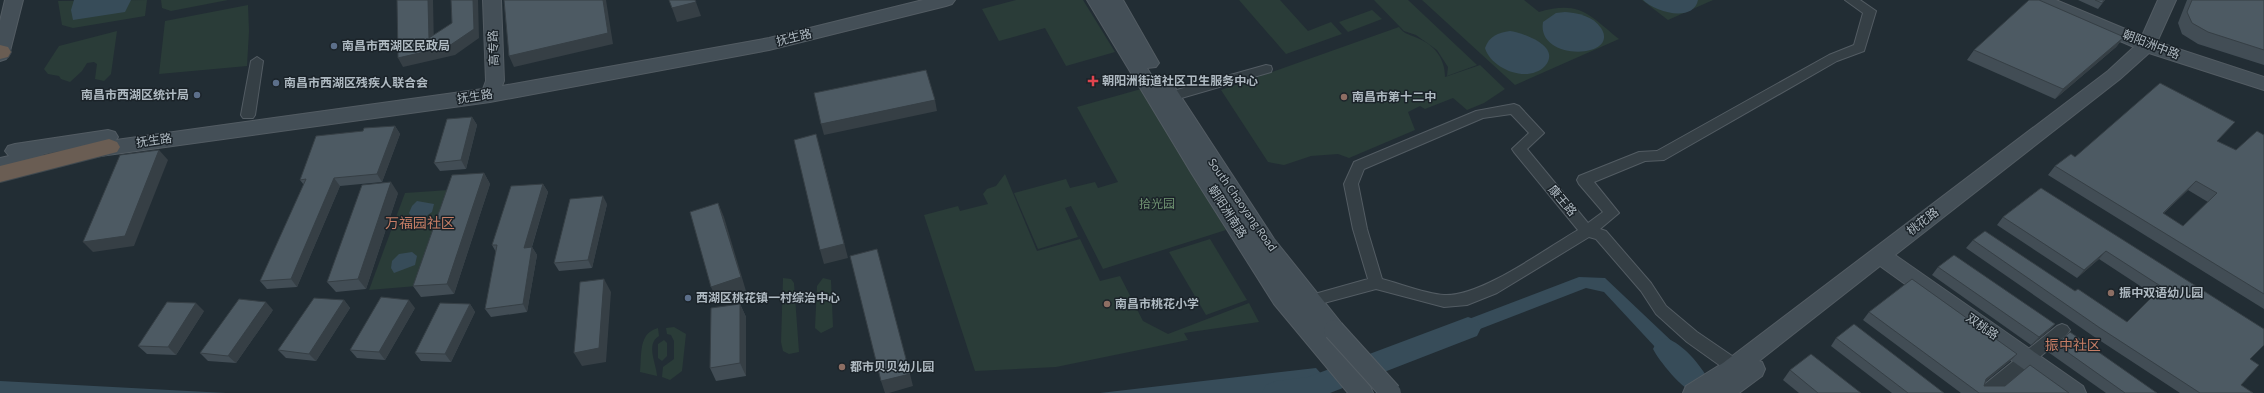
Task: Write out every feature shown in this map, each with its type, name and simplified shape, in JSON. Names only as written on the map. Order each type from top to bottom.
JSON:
[{"type":"highway","points":[[0,174],[108,147]]},
{"type":"main road","points":[[0,53],[14,0]]},
{"type":"main road","name":"高专路","points":[[492,0],[493,88]]},
{"type":"main road","name":"抚生路","points":[[0,153],[248,115],[493,88],[747,40],[920,0]]},
{"type":"main road","name":"抚生路","points":[[0,165],[769,44],[946,0]]},
{"type":"main road","name":"朝阳洲南路","points":[[1096,0],[1199,168],[1282,298],[1324,333],[1362,393]]},
{"type":"main road","name":"South Chaoyang Road","points":[[1114,0],[1215,168],[1309,301],[1324,333],[1391,393]]},
{"type":"main road","name":"朝阳洲中路","points":[[2040,0],[2151,46],[2264,84]]},
{"type":"main road","points":[[2151,46],[2167,0]]},
{"type":"main road","points":[[2151,46],[2175,0]]},
{"type":"main road","name":"桃花路","points":[[1722,393],[2130,72],[2151,46]]},
{"type":"main road","name":"桃花路","points":[[1694,393],[1735,367],[2151,46]]},
{"type":"main road","name":"双桃路","points":[[1888,261],[2075,393]]},
{"type":"street","points":[[1309,301],[1376,283],[1444,301],[1467,299],[1492,289],[1587,231],[1612,213],[1584,180],[1644,156],[1659,156],[1833,58],[1860,48],[1870,11],[1851,0]]},
{"type":"street","points":[[248,115],[257,62]]},
{"type":"street","points":[[1171,96],[1266,69]]},
{"type":"street","name":"康王路","points":[[1376,283],[1360,229],[1351,184],[1359,166],[1482,114],[1514,109],[1538,133],[1519,149],[1587,231]]},
{"type":"street","points":[[1587,231],[1601,235],[1646,287],[1661,310],[1692,337],[1735,367]]},
{"type":"street","points":[[1986,393],[2062,330]]},
{"type":"green space","points":[[147,0],[145,16],[73,28],[62,25],[58,1]]},
{"type":"green space","points":[[161,0],[228,0],[171,11],[162,8]]},
{"type":"green space","points":[[1016,0],[1083,0],[1115,52],[1066,66],[1045,28],[999,41],[982,9]]},
{"type":"green space","points":[[1239,0],[1280,0],[1308,31],[1331,22],[1342,34],[1286,54]]},
{"type":"green space","points":[[1374,0],[1408,0],[1477,65],[1447,76],[1448,67],[1437,50],[1416,35],[1404,31]]},
{"type":"green space","points":[[1422,0],[1524,0],[1539,12],[1553,9],[1574,9],[1583,12],[1600,23],[1619,39],[1515,85]]},
{"type":"green space","points":[[1642,0],[1713,0],[1668,20]]},
{"type":"green space","points":[[248,5],[249,31],[247,66],[159,74],[165,21]]},
{"type":"green space","points":[[1372,10],[1382,19],[1348,32],[1339,22]]},
{"type":"green space","points":[[1399,27],[1404,32],[1422,40],[1437,52],[1443,64],[1445,77],[1480,65],[1505,89],[1484,103],[1467,110],[1453,98],[1425,109],[1420,106],[1408,112],[1415,130],[1349,158],[1338,154],[1311,156],[1284,165],[1268,162],[1221,90]]},
{"type":"green space","points":[[117,31],[111,74],[104,81],[95,79],[97,64],[94,62],[87,63],[82,71],[70,82],[61,79],[59,76],[48,74],[44,69],[59,46]]},
{"type":"green space","name":"拾光园","points":[[1141,89],[1226,230],[1103,269],[1071,206],[1065,208],[1078,237],[1038,249],[1014,193],[1066,179],[1070,188],[1095,182],[1098,188],[1118,182],[1077,107]]},
{"type":"green space","points":[[1005,174],[1037,251],[1080,239],[1100,281],[1120,276],[1143,321],[1168,334],[1249,303],[1259,322],[1184,333],[1188,340],[1056,367],[975,371],[924,215],[958,206],[960,211],[988,204],[983,194],[987,189],[996,186]]},
{"type":"green space","points":[[449,190],[417,286],[369,290],[405,193]]},
{"type":"green space","points":[[1210,239],[1247,300],[1206,315],[1169,252]]},
{"type":"green space","points":[[783,278],[791,279],[794,283],[799,352],[789,354],[783,351],[781,342]]},
{"type":"green space","points":[[823,278],[831,280],[833,327],[821,333],[815,328],[817,286]]},
{"type":"green space","points":[[674,327],[686,334],[682,371],[670,380],[662,377],[663,367],[674,359],[674,341],[671,335],[667,334],[666,328]]},
{"type":"green space","points":[[658,328],[659,336],[655,340],[652,349],[657,376],[640,372],[641,352],[644,340],[647,335]]},
{"type":"green space","points":[[664,340],[667,343],[667,356],[662,361],[658,358],[658,344]]},
{"type":"water","points":[[74,0],[131,0],[125,12],[73,20],[71,10]]},
{"type":"water","points":[[1643,0],[1698,0],[1695,7],[1689,11],[1673,13],[1656,8]]},
{"type":"water","points":[[1565,12],[1585,16],[1598,24],[1604,38],[1599,46],[1590,50],[1577,52],[1564,50],[1552,44],[1544,35],[1543,22],[1556,13]]},
{"type":"water","points":[[1510,31],[1523,34],[1539,42],[1545,47],[1549,52],[1549,59],[1545,66],[1538,71],[1529,74],[1520,74],[1502,68],[1489,56],[1485,48],[1489,41],[1494,36]]},
{"type":"water","points":[[417,201],[434,204],[432,212],[425,217],[412,218],[409,213],[412,206]]},
{"type":"water","points":[[412,252],[417,256],[415,265],[394,273],[391,268],[392,261],[399,254]]},
{"type":"water","points":[[1579,277],[1605,278],[1698,366],[1682,376],[1604,292],[1586,288],[1441,344],[1432,333]]},
{"type":"water","points":[[1316,368],[1334,388],[1322,393],[1100,393]]},
{"type":"water","points":[[0,381],[226,393],[0,393]]},
{"type":"building","points":[[397,0],[428,0],[429,38],[452,23],[451,0],[473,0],[474,29],[449,46],[398,58]]},
{"type":"building","points":[[504,0],[603,0],[608,33],[509,56]]},
{"type":"building","points":[[669,0],[695,0],[696,2],[672,8]]},
{"type":"building","points":[[2029,0],[2039,0],[2124,37],[2063,89],[1974,50]]},
{"type":"building","points":[[2095,0],[2104,0],[2102,3]]},
{"type":"building","points":[[2192,0],[2264,0],[2264,50],[2208,32],[2192,23],[2187,12]]},
{"type":"building","points":[[926,70],[935,100],[821,124],[814,93]]},
{"type":"building","points":[[2160,83],[2235,122],[2217,141],[2236,150],[2257,131],[2264,135],[2264,294],[2055,166],[2071,154],[2075,157]],"holes":[[[2196,181],[2217,193],[2183,226],[2163,213]]]},
{"type":"building","points":[[472,117],[461,160],[434,163],[447,119]]},
{"type":"building","points":[[395,126],[377,174],[334,178],[291,279],[260,281],[306,179],[300,180],[316,136],[363,131],[364,128]]},
{"type":"building","points":[[816,134],[844,244],[820,250],[794,140]]},
{"type":"building","points":[[159,150],[125,236],[83,242],[120,155]]},
{"type":"building","points":[[484,173],[447,284],[413,286],[452,175]]},
{"type":"building","points":[[391,182],[358,279],[327,282],[362,185]]},
{"type":"building","points":[[543,184],[524,248],[532,247],[523,304],[485,309],[497,245],[492,245],[511,186]]},
{"type":"building","points":[[2041,188],[2264,329],[2264,345],[2250,359],[2259,365],[2241,385],[2253,393],[2200,393],[2100,328],[1973,240],[1985,231],[2075,291],[2078,289],[2127,322],[2162,287],[2106,251],[2084,270],[2003,217]]},
{"type":"building","points":[[603,196],[588,260],[554,263],[570,199]]},
{"type":"building","points":[[718,203],[741,277],[711,287],[690,212]]},
{"type":"building","points":[[877,249],[910,374],[881,381],[850,256]]},
{"type":"building","points":[[1954,255],[2055,324],[2039,337],[1938,267]]},
{"type":"building","points":[[604,279],[599,348],[574,353],[580,282]]},
{"type":"building","points":[[1912,279],[2017,354],[1986,379],[1984,386],[2005,386],[2030,365],[2069,393],[1979,393],[1869,312]]},
{"type":"building","points":[[381,297],[409,300],[379,352],[350,350]]},
{"type":"building","points":[[314,298],[344,300],[309,354],[278,350]]},
{"type":"building","points":[[239,299],[266,302],[228,356],[200,353]]},
{"type":"building","points":[[167,302],[196,303],[168,347],[138,346]]},
{"type":"building","points":[[440,303],[470,304],[445,354],[415,353]]},
{"type":"building","points":[[740,304],[740,363],[710,368],[711,308]]},
{"type":"building","points":[[1854,324],[1944,393],[1908,393],[1836,338]]},
{"type":"building","points":[[2070,332],[2157,393],[2125,393],[2056,344]]},
{"type":"building","points":[[1811,354],[1861,393],[1818,393],[1790,370]]},
{"type":"waterway","points":[[1276,393],[1309,389],[1468,328]]},
{"type":"waterway","points":[[1666,349],[1695,381]]},
{"type":"place","name":"南昌市西湖区民政局","points":[[334,46]]},
{"type":"place","name":"朝阳洲街道社区卫生服务中心","points":[[1093,81]]},
{"type":"place","name":"南昌市西湖区残疾人联合会","points":[[276,83]]},
{"type":"place","name":"南昌市西湖区统计局","points":[[197,95]]},
{"type":"place","name":"南昌市第十二中","points":[[1344,97]]},
{"type":"place","name":"振中双语幼儿园","points":[[2111,293]]},
{"type":"place","name":"西湖区桃花镇一村综治中心","points":[[688,298]]},
{"type":"place","name":"南昌市桃花小学","points":[[1107,304]]},
{"type":"place","name":"都市贝贝幼儿园","points":[[842,367]]},
{"type":"district","name":"万福园社区","points":[[420,224]]},
{"type":"district","name":"振中社区","points":[[2073,346]]}]
